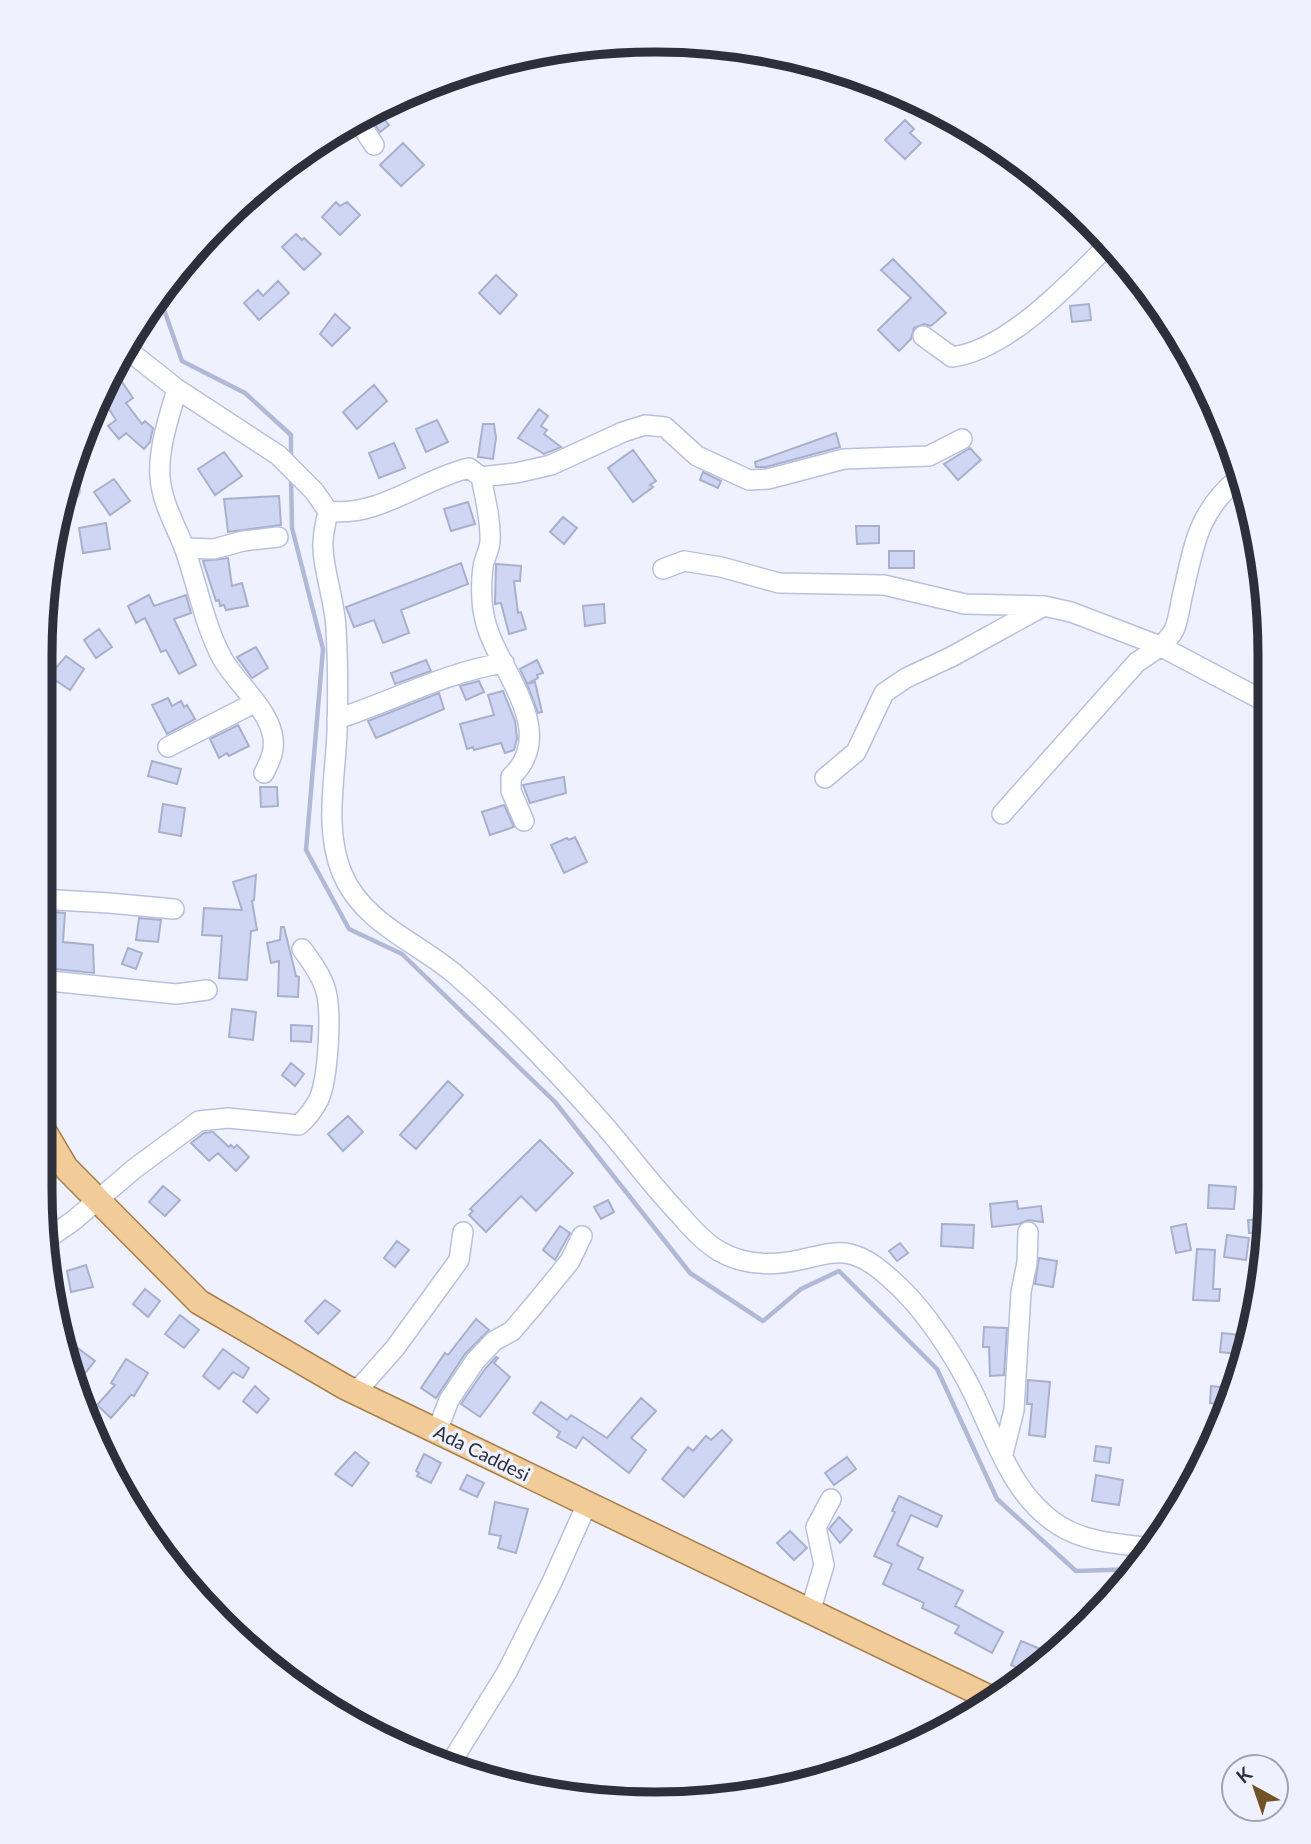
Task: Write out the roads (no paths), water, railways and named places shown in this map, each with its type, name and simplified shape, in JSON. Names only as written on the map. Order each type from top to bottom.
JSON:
[{"type":"main road","name":"Ada Caddesi","points":[[52,1144],[66,1168],[200,1302],[356,1392],[983,1695]]},
{"type":"street","points":[[363,128],[374,145]]},
{"type":"street","points":[[923,336],[952,357],[969,355],[1007,335],[1067,286],[1103,251]]},
{"type":"street","points":[[133,354],[177,389],[278,455],[314,491],[328,511],[323,548],[336,609],[337,719],[332,797],[333,841],[342,872],[354,896],[368,912],[450,970],[519,1034],[605,1127],[649,1182],[698,1235],[721,1252],[754,1263],[770,1265],[827,1254],[848,1253],[870,1262],[897,1285],[940,1338],[965,1378],[1018,1486],[1035,1507],[1060,1526],[1086,1538],[1141,1546]]},
{"type":"street","points":[[177,389],[164,437],[160,477],[170,519],[184,548],[222,658],[271,730],[274,750],[264,773]]},
{"type":"street","points":[[481,477],[551,465],[623,432],[645,425],[665,427],[697,456],[749,480],[768,479],[844,459],[929,456],[962,439]]},
{"type":"street","points":[[328,511],[343,513],[365,510],[416,487],[469,468],[481,477],[488,512],[490,543],[483,566],[484,615],[495,647],[521,701],[530,734],[522,767],[511,777],[511,791],[524,821]]},
{"type":"street","points":[[1002,814],[1137,662],[1160,646],[1174,631],[1196,535],[1208,512],[1233,484]]},
{"type":"street","points":[[184,548],[214,549],[243,541],[278,537]]},
{"type":"street","points":[[663,569],[684,561],[721,567],[779,583],[884,585],[965,604],[1044,606],[1071,612],[1160,646],[1258,698]]},
{"type":"street","points":[[825,778],[856,752],[884,693],[906,678],[951,657],[1044,606]]},
{"type":"street","points":[[337,719],[465,671],[504,663]]},
{"type":"street","points":[[168,747],[254,703]]},
{"type":"street","points":[[52,900],[174,909]]},
{"type":"street","points":[[55,1234],[73,1222],[134,1169],[199,1121],[228,1118],[299,1125],[306,1119],[319,1099],[326,1070],[329,1017],[326,991],[313,964],[302,949]]},
{"type":"street","points":[[52,981],[176,994],[207,990]]},
{"type":"street","points":[[356,1392],[395,1349],[459,1260],[463,1232]]},
{"type":"street","points":[[1003,1454],[1013,1410],[1028,1232]]},
{"type":"street","points":[[437,1431],[449,1400],[475,1361],[494,1341],[512,1331],[536,1304],[570,1261],[582,1236]]},
{"type":"street","points":[[810,1612],[824,1565],[816,1527],[831,1499]]},
{"type":"street","points":[[455,1756],[507,1672],[552,1583],[587,1504]]},
{"type":"waterway","points":[[163,307],[182,361],[245,393],[291,435],[291,460]]},
{"type":"waterway","points":[[291,476],[292,528],[323,649],[306,850],[349,929],[402,954],[555,1102],[690,1273],[763,1321],[801,1289],[839,1271],[937,1369],[997,1499],[1076,1571],[1123,1569]]}]
